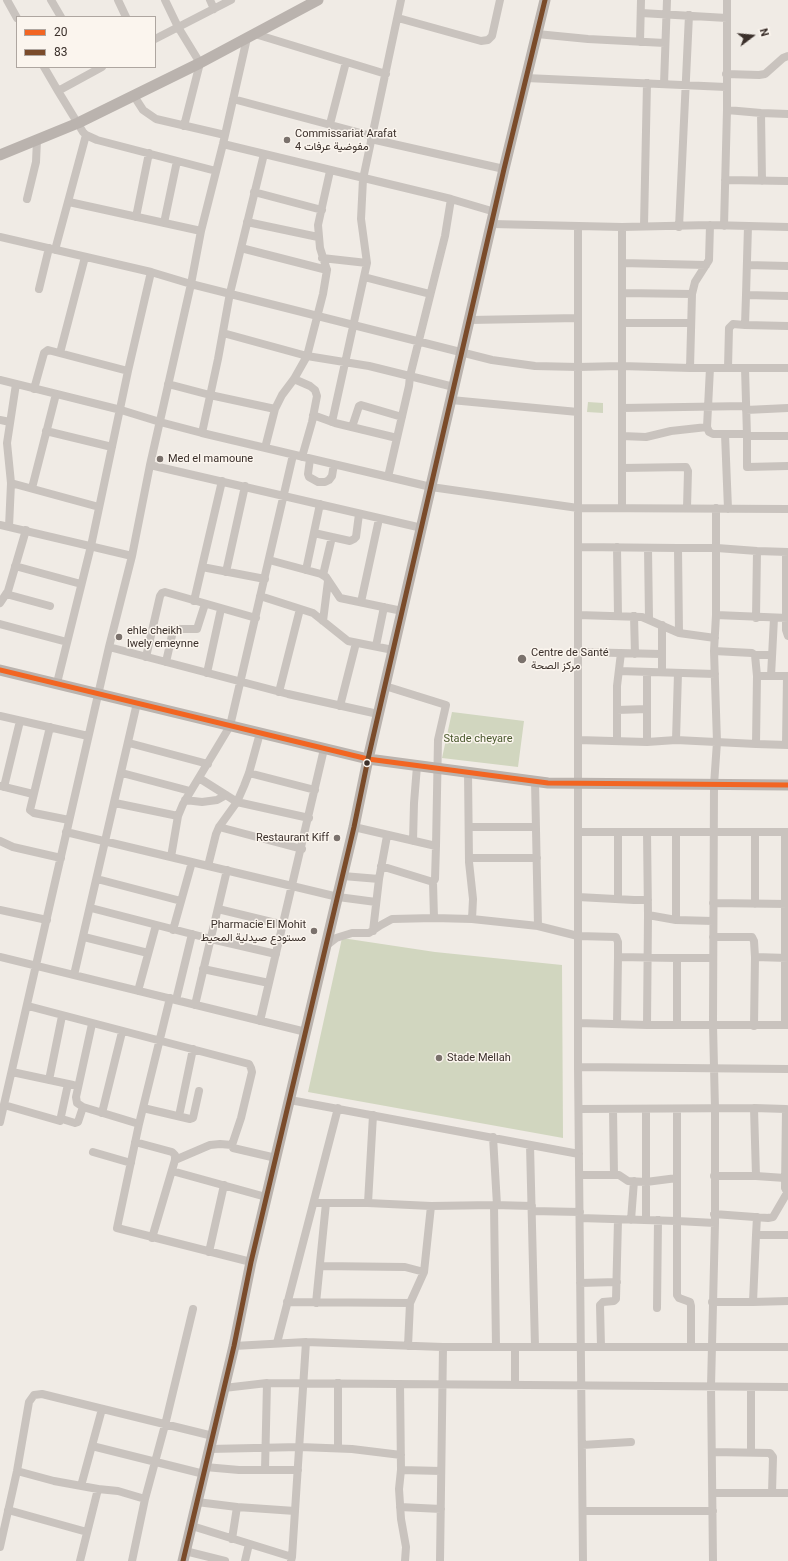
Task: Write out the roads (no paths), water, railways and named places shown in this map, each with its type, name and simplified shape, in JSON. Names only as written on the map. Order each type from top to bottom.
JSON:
[{"type":"main road","points":[[0,156],[78,123],[134,96],[200,63],[318,0]]},
{"type":"main road","points":[[184,1556],[234,1346],[266,1197],[327,946],[378,714],[504,169],[545,0]]},
{"type":"main road","points":[[0,670],[368,759],[535,782],[578,784],[788,785]]},
{"type":"street","points":[[16,16],[8,2],[18,0]]},
{"type":"street","points":[[51,0],[60,16]]},
{"type":"street","points":[[118,0],[126,16]]},
{"type":"street","points":[[165,0],[178,27],[200,63],[184,126]]},
{"type":"street","points":[[210,0],[214,9]]},
{"type":"street","points":[[156,38],[231,0]]},
{"type":"street","points":[[332,422],[367,264],[361,219],[363,179],[401,0]]},
{"type":"street","points":[[398,18],[481,41],[488,40],[492,36],[500,0]]},
{"type":"street","points":[[640,42],[641,0]]},
{"type":"street","points":[[664,84],[665,13],[667,0]]},
{"type":"street","points":[[724,226],[727,110],[727,0]]},
{"type":"street","points":[[641,13],[665,13],[727,18]]},
{"type":"street","points":[[679,226],[689,15]]},
{"type":"street","points":[[537,34],[588,39],[665,43]]},
{"type":"street","points":[[0,1122],[3,1102],[28,1006],[98,693],[132,556],[150,465],[191,284],[201,231],[233,99],[251,36],[386,74]]},
{"type":"street","points":[[726,74],[759,76],[765,74],[783,58],[788,56]]},
{"type":"street","points":[[330,124],[346,62]]},
{"type":"street","points":[[45,68],[86,136],[216,171]]},
{"type":"street","points":[[58,91],[92,69]]},
{"type":"street","points":[[526,78],[726,87]]},
{"type":"street","points":[[644,226],[646,83]]},
{"type":"street","points":[[134,96],[143,110],[156,119],[184,126],[264,154],[451,199],[495,212]]},
{"type":"street","points":[[233,99],[330,124],[372,137],[504,169]]},
{"type":"street","points":[[727,110],[788,114]]},
{"type":"street","points":[[761,113],[762,181]]},
{"type":"street","points":[[39,289],[68,202],[86,136]]},
{"type":"street","points":[[27,199],[36,162],[37,140]]},
{"type":"street","points":[[136,217],[149,153]]},
{"type":"street","points":[[202,433],[230,293],[264,154]]},
{"type":"street","points":[[164,223],[177,161]]},
{"type":"street","points":[[265,448],[275,409],[282,395],[294,379],[307,356],[323,294],[327,270],[322,258],[318,237],[318,225],[330,171]]},
{"type":"street","points":[[725,180],[788,181]]},
{"type":"street","points":[[254,192],[322,210]]},
{"type":"street","points":[[388,477],[410,376],[445,236],[451,199]]},
{"type":"street","points":[[68,202],[201,231]]},
{"type":"street","points":[[247,222],[318,237]]},
{"type":"street","points":[[492,224],[622,227],[710,225],[788,227]]},
{"type":"street","points":[[690,368],[692,294],[695,282],[709,260],[710,225]]},
{"type":"street","points":[[578,226],[578,1067],[583,1561]]},
{"type":"street","points":[[745,325],[748,226]]},
{"type":"street","points":[[622,227],[622,508]]},
{"type":"street","points":[[0,237],[151,272],[191,284],[463,351],[492,360],[535,366],[788,368]]},
{"type":"street","points":[[241,248],[327,270]]},
{"type":"street","points":[[60,353],[85,257]]},
{"type":"street","points":[[322,258],[367,264]]},
{"type":"street","points":[[622,263],[706,265]]},
{"type":"street","points":[[747,265],[788,266]]},
{"type":"street","points":[[57,683],[91,546],[128,371],[151,272]]},
{"type":"street","points":[[364,277],[430,294]]},
{"type":"street","points":[[623,293],[692,294]]},
{"type":"street","points":[[746,295],[788,296]]},
{"type":"street","points":[[470,320],[578,318]]},
{"type":"street","points":[[622,323],[691,323]]},
{"type":"street","points":[[728,368],[729,326],[735,324],[788,326]]},
{"type":"street","points":[[223,333],[307,356],[346,361],[454,387]]},
{"type":"street","points":[[34,389],[44,353],[48,350],[128,371]]},
{"type":"street","points":[[710,368],[707,427],[709,432],[713,434],[788,436]]},
{"type":"street","points":[[744,368],[747,467],[788,466]]},
{"type":"street","points":[[171,857],[178,816],[185,800],[230,726],[284,495],[313,416],[317,396],[315,390],[310,386],[294,379]]},
{"type":"street","points":[[0,380],[120,410],[202,433],[431,487],[578,508],[788,509]]},
{"type":"street","points":[[9,526],[11,483],[7,443],[16,384]]},
{"type":"street","points":[[168,384],[275,409]]},
{"type":"street","points":[[32,488],[56,394]]},
{"type":"street","points":[[451,400],[578,412]]},
{"type":"street","points":[[352,427],[359,406],[361,405],[402,417]]},
{"type":"street","points":[[622,408],[788,408]]},
{"type":"street","points":[[313,416],[397,438]]},
{"type":"street","points":[[0,420],[10,422]]},
{"type":"street","points":[[622,436],[646,437],[671,431],[707,427]]},
{"type":"street","points":[[46,431],[112,447]]},
{"type":"street","points":[[725,434],[728,508]]},
{"type":"street","points":[[310,459],[308,474],[309,478],[318,482],[326,482],[329,480],[332,476],[334,464]]},
{"type":"street","points":[[150,465],[422,528]]},
{"type":"street","points":[[622,468],[686,467],[688,471],[687,508]]},
{"type":"street","points":[[194,601],[222,481]]},
{"type":"street","points":[[11,483],[99,507]]},
{"type":"street","points":[[226,572],[245,486]]},
{"type":"street","points":[[306,570],[320,504]]},
{"type":"street","points":[[713,1561],[711,1386],[714,1223],[714,785],[717,742],[714,651],[717,548],[716,508]]},
{"type":"street","points":[[314,533],[350,541],[356,537],[359,514]]},
{"type":"street","points":[[361,602],[380,519]]},
{"type":"street","points":[[0,524],[132,556]]},
{"type":"street","points":[[0,603],[6,594],[26,530]]},
{"type":"street","points":[[323,621],[326,578],[332,537]]},
{"type":"street","points":[[578,547],[717,548],[787,552],[786,630],[788,636]]},
{"type":"street","points":[[617,547],[618,616]]},
{"type":"street","points":[[648,548],[649,619]]},
{"type":"street","points":[[678,548],[679,632]]},
{"type":"street","points":[[756,618],[757,551]]},
{"type":"street","points":[[269,560],[306,570],[326,578],[340,598],[402,611]]},
{"type":"street","points":[[15,566],[81,584]]},
{"type":"street","points":[[202,567],[265,579]]},
{"type":"street","points":[[146,657],[160,596],[162,593],[165,592],[256,618]]},
{"type":"street","points":[[6,594],[50,606]]},
{"type":"street","points":[[260,596],[313,614],[343,638],[356,643],[393,650]]},
{"type":"street","points":[[166,662],[174,631],[177,629],[197,629],[205,604]]},
{"type":"street","points":[[376,646],[384,607]]},
{"type":"street","points":[[207,673],[221,609]]},
{"type":"street","points":[[279,692],[300,609]]},
{"type":"street","points":[[578,615],[634,616],[649,619],[679,632],[715,638]]},
{"type":"street","points":[[716,615],[756,618],[787,618]]},
{"type":"street","points":[[634,616],[635,654]]},
{"type":"street","points":[[771,676],[774,618]]},
{"type":"street","points":[[0,624],[66,642]]},
{"type":"street","points":[[662,625],[662,672]]},
{"type":"street","points":[[340,706],[356,643]]},
{"type":"street","points":[[109,647],[279,692],[378,714]]},
{"type":"street","points":[[714,651],[772,655]]},
{"type":"street","points":[[578,652],[661,654]]},
{"type":"street","points":[[617,740],[617,686],[621,654]]},
{"type":"street","points":[[756,655],[756,744]]},
{"type":"street","points":[[619,671],[715,674]]},
{"type":"street","points":[[647,672],[647,742]]},
{"type":"street","points":[[676,740],[678,672]]},
{"type":"street","points":[[578,740],[647,742],[676,740],[787,745],[788,676],[757,676]]},
{"type":"street","points":[[385,686],[446,705],[438,740],[436,879],[433,882],[434,918]]},
{"type":"street","points":[[74,975],[138,703]]},
{"type":"street","points":[[617,710],[647,710]]},
{"type":"street","points":[[0,716],[88,736]]},
{"type":"street","points":[[20,721],[2,786],[33,794]]},
{"type":"street","points":[[50,727],[30,806],[31,812],[69,820]]},
{"type":"street","points":[[208,866],[219,827],[236,802],[249,774],[260,733]]},
{"type":"street","points":[[128,743],[208,764]]},
{"type":"street","points":[[260,1021],[302,849],[324,749]]},
{"type":"street","points":[[412,841],[417,766]]},
{"type":"street","points":[[468,772],[469,858],[473,899],[472,919]]},
{"type":"street","points":[[122,773],[190,791]]},
{"type":"street","points":[[249,774],[315,790]]},
{"type":"street","points":[[199,778],[236,802],[308,818]]},
{"type":"street","points":[[535,782],[538,926]]},
{"type":"street","points":[[185,800],[202,802],[217,800],[226,795]]},
{"type":"street","points":[[114,803],[178,816]]},
{"type":"street","points":[[219,827],[302,849]]},
{"type":"street","points":[[469,827],[536,827]]},
{"type":"street","points":[[354,828],[436,846]]},
{"type":"street","points":[[66,832],[338,897],[376,902]]},
{"type":"street","points":[[578,832],[787,832],[786,1025],[647,1025],[578,1023]]},
{"type":"street","points":[[618,832],[618,900]]},
{"type":"street","points":[[647,832],[647,1025]]},
{"type":"street","points":[[676,832],[676,920]]},
{"type":"street","points":[[755,833],[755,904]]},
{"type":"street","points":[[373,931],[381,866],[388,836]]},
{"type":"street","points":[[0,841],[13,847],[61,858]]},
{"type":"street","points":[[469,858],[537,858]]},
{"type":"street","points":[[173,930],[192,862]]},
{"type":"street","points":[[381,866],[433,882]]},
{"type":"street","points":[[195,1005],[203,969],[212,939],[227,870]]},
{"type":"street","points":[[343,876],[379,879]]},
{"type":"street","points":[[97,879],[181,901]]},
{"type":"street","points":[[578,897],[618,900],[648,900]]},
{"type":"street","points":[[713,903],[787,904]]},
{"type":"street","points":[[90,908],[173,930],[276,954]]},
{"type":"street","points":[[218,909],[284,924]]},
{"type":"street","points":[[0,910],[47,920]]},
{"type":"street","points":[[648,915],[676,920],[713,921]]},
{"type":"street","points":[[327,946],[336,938],[348,934],[369,933],[392,919],[472,919],[538,926],[578,936],[616,937],[618,942],[617,1024]]},
{"type":"street","points":[[138,991],[156,925]]},
{"type":"street","points":[[192,934],[159,1040],[117,1226],[119,1229],[152,1238],[251,1262]]},
{"type":"street","points":[[84,937],[148,953]]},
{"type":"street","points":[[713,937],[752,937],[754,941],[754,1026]]},
{"type":"street","points":[[0,957],[306,1032]]},
{"type":"street","points":[[618,957],[713,958]]},
{"type":"street","points":[[755,957],[786,958]]},
{"type":"street","points":[[677,958],[677,1025]]},
{"type":"street","points":[[203,969],[269,983]]},
{"type":"street","points":[[28,1006],[122,1032],[159,1040],[249,1064],[252,1068],[241,1118],[232,1144]]},
{"type":"street","points":[[49,1080],[62,1016]]},
{"type":"street","points":[[92,1024],[76,1096],[77,1103],[83,1107],[139,1124]]},
{"type":"street","points":[[102,1113],[122,1032]]},
{"type":"street","points":[[179,1116],[193,1049]]},
{"type":"street","points":[[578,1067],[788,1069]]},
{"type":"street","points":[[12,1072],[79,1086]]},
{"type":"street","points":[[62,1119],[68,1084]]},
{"type":"street","points":[[143,1108],[190,1119],[193,1118],[199,1091]]},
{"type":"street","points":[[290,1100],[579,1154]]},
{"type":"street","points":[[3,1102],[58,1121],[62,1119],[75,1123],[78,1122],[83,1107]]},
{"type":"street","points":[[277,1343],[338,1108]]},
{"type":"street","points":[[579,1108],[787,1109],[785,1188],[788,1193],[773,1217],[768,1218],[714,1214]]},
{"type":"street","points":[[613,1108],[614,1175]]},
{"type":"street","points":[[754,1108],[756,1176]]},
{"type":"street","points":[[646,1109],[646,1220]]},
{"type":"street","points":[[677,1109],[677,1295],[679,1298],[690,1302],[691,1346]]},
{"type":"street","points":[[368,1203],[374,1115]]},
{"type":"street","points":[[493,1137],[496,1347]]},
{"type":"street","points":[[135,1142],[172,1152],[175,1155],[172,1171],[152,1238]]},
{"type":"street","points":[[232,1144],[235,1149],[276,1158]]},
{"type":"street","points":[[175,1160],[210,1145],[232,1144]]},
{"type":"street","points":[[530,1144],[534,1348]]},
{"type":"street","points":[[93,1152],[131,1164]]},
{"type":"street","points":[[172,1171],[266,1197]]},
{"type":"street","points":[[579,1175],[614,1175],[620,1176],[628,1181],[646,1182],[677,1178]]},
{"type":"street","points":[[714,1176],[785,1178]]},
{"type":"street","points":[[632,1220],[634,1181]]},
{"type":"street","points":[[209,1252],[224,1185]]},
{"type":"street","points":[[314,1203],[368,1203],[431,1206],[495,1205],[618,1220],[658,1220],[714,1223]]},
{"type":"street","points":[[316,1303],[326,1203]]},
{"type":"street","points":[[408,1346],[410,1304],[424,1272],[431,1206]]},
{"type":"street","points":[[753,1302],[757,1217]]},
{"type":"street","points":[[601,1348],[600,1305],[603,1302],[615,1301],[617,1282],[618,1220]]},
{"type":"street","points":[[657,1308],[658,1220]]},
{"type":"street","points":[[756,1235],[788,1235]]},
{"type":"street","points":[[320,1266],[405,1267],[424,1272]]},
{"type":"street","points":[[580,1283],[617,1282]]},
{"type":"street","points":[[712,1302],[788,1301]]},
{"type":"street","points":[[287,1302],[410,1304]]},
{"type":"street","points":[[132,1561],[145,1499],[193,1309]]},
{"type":"street","points":[[234,1346],[306,1342],[515,1348],[691,1346],[788,1347]]},
{"type":"street","points":[[192,1526],[291,1559],[306,1342]]},
{"type":"street","points":[[440,1561],[443,1347]]},
{"type":"street","points":[[515,1348],[515,1385]]},
{"type":"street","points":[[264,1470],[267,1383]]},
{"type":"street","points":[[224,1388],[267,1383],[788,1387]]},
{"type":"street","points":[[338,1383],[338,1448]]},
{"type":"street","points":[[400,1384],[401,1470],[399,1482],[400,1507],[405,1537],[405,1561]]},
{"type":"street","points":[[751,1387],[751,1452]]},
{"type":"street","points":[[0,1548],[16,1471],[28,1402],[34,1395],[42,1394],[213,1436]]},
{"type":"street","points":[[81,1486],[102,1409]]},
{"type":"street","points":[[582,1445],[631,1442]]},
{"type":"street","points":[[92,1446],[204,1471],[298,1470]]},
{"type":"street","points":[[210,1448],[265,1448],[300,1446],[338,1448],[401,1455]]},
{"type":"street","points":[[712,1452],[770,1453],[773,1457],[772,1493]]},
{"type":"street","points":[[401,1470],[441,1471]]},
{"type":"street","points":[[16,1471],[54,1481],[118,1491],[145,1499]]},
{"type":"street","points":[[80,1561],[98,1489]]},
{"type":"street","points":[[713,1492],[788,1493]]},
{"type":"street","points":[[197,1502],[237,1507],[295,1511]]},
{"type":"street","points":[[232,1539],[237,1507]]},
{"type":"street","points":[[400,1507],[441,1509]]},
{"type":"street","points":[[8,1510],[87,1532]]},
{"type":"street","points":[[583,1511],[713,1511]]},
{"type":"street","points":[[245,1561],[249,1544]]},
{"type":"street","points":[[184,1556],[225,1561]]},
{"type":"place","name":"Commissariat Arafat 4 مفوضية عرفات","points":[[287,140]]},
{"type":"place","name":"Med el mamoune","points":[[160,459]]},
{"type":"place","name":"ehle cheikh lwely emeynne","points":[[119,637]]},
{"type":"place","name":"Centre de Santé مركز الصحة","points":[[522,659]]},
{"type":"place","name":"Restaurant Kiff","points":[[337,838]]},
{"type":"place","name":"Pharmacie El Mohit مستودع صيدلية المحيط","points":[[314,931]]},
{"type":"place","name":"Stade Mellah","points":[[439,1058]]},
{"type":"park label","name":"Stade cheyare","points":[[478,739]]}]
